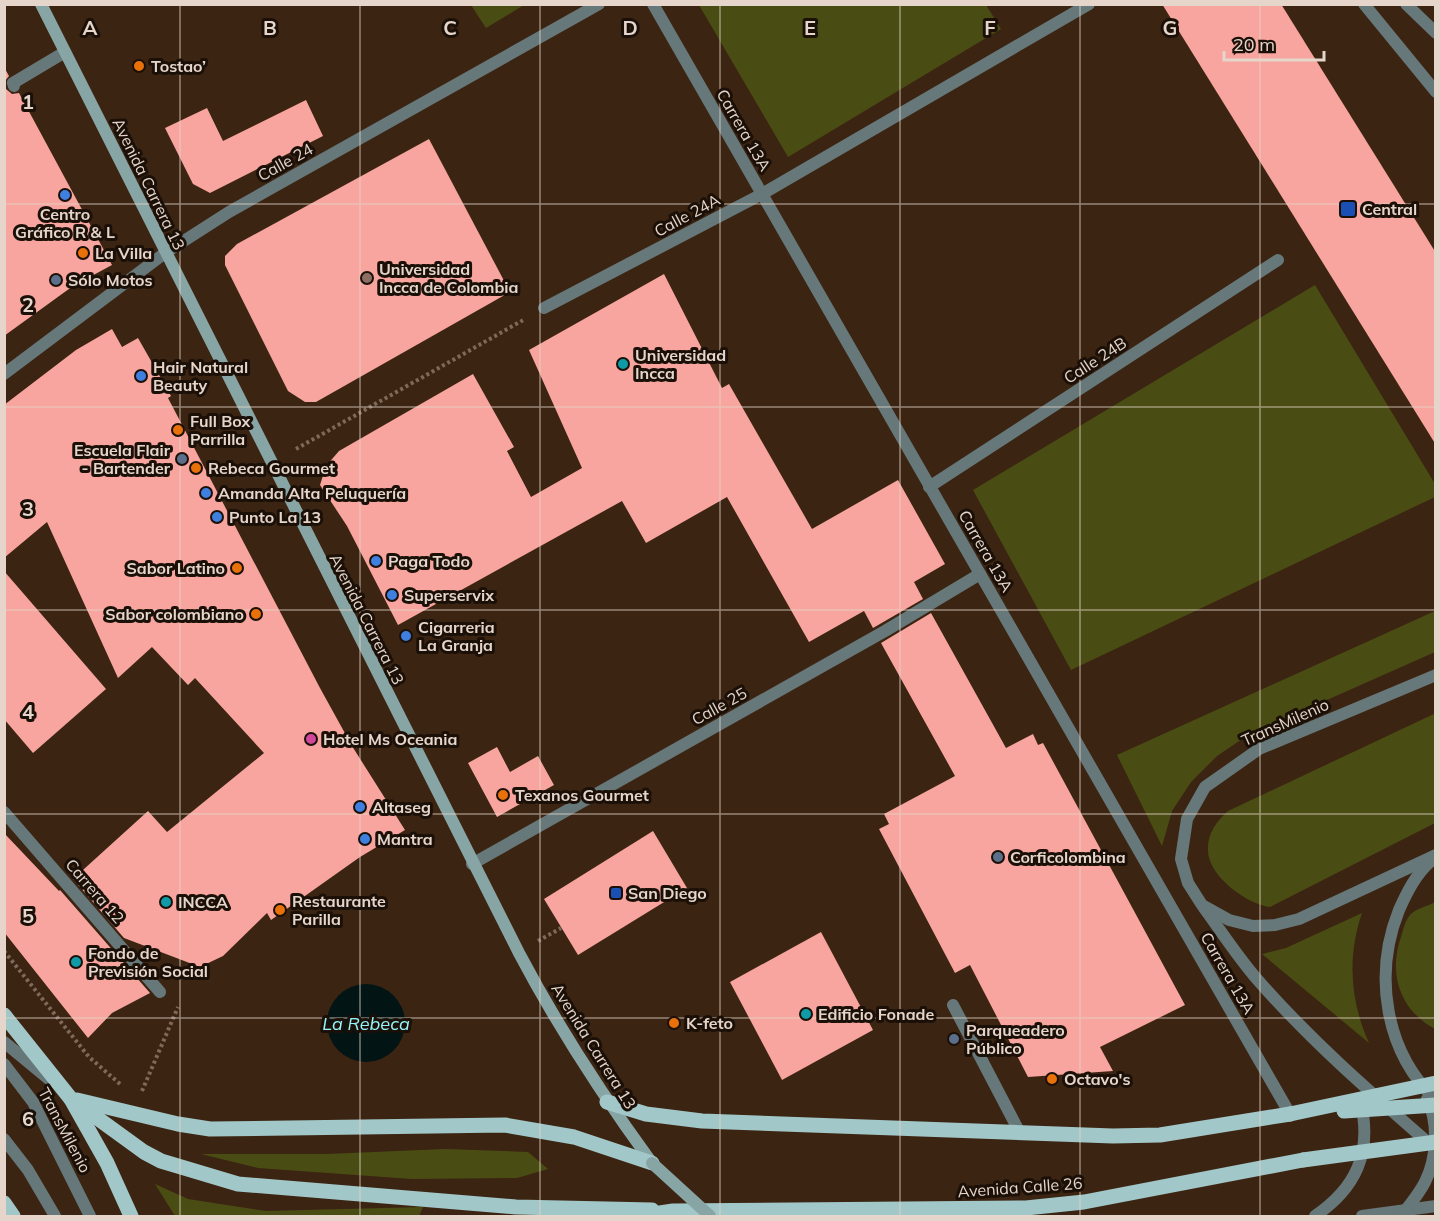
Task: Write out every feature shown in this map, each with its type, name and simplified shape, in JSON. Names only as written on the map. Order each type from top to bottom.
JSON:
[{"type":"main road","name":"Avenida Carrera 13","points":[[41,4],[472,864],[554,1019],[607,1102],[652,1164],[710,1216]]},
{"type":"main road","points":[[4,1015],[71,1099],[107,1163],[131,1216]]},
{"type":"main road","points":[[607,1102],[646,1114],[702,1121],[1113,1136],[1160,1135],[1290,1114],[1436,1083]]},
{"type":"main road","points":[[71,1099],[178,1124],[210,1129],[505,1125],[574,1137],[652,1164]]},
{"type":"main road","points":[[71,1099],[153,1156],[238,1184],[516,1207],[673,1211]]},
{"type":"main road","points":[[1290,1114],[1436,1102]]},
{"type":"main road","name":"Avenida Calle 26","points":[[640,1216],[673,1211],[1026,1208],[1084,1202],[1303,1160],[1435,1146]]},
{"type":"main road","points":[[4,1203],[13,1216]]},
{"type":"street","name":"Calle 24","points":[[4,374],[165,253],[229,212],[599,4]]},
{"type":"street","name":"Carrera 13A","points":[[653,4],[1290,1114]]},
{"type":"street","name":"Calle 24A","points":[[544,308],[762,194],[1089,4]]},
{"type":"street","points":[[1364,4],[1436,92]]},
{"type":"street","points":[[1406,4],[1436,33]]},
{"type":"street","points":[[14,86],[13,83],[65,52]]},
{"type":"street","name":"Calle 24B","points":[[929,487],[1278,260]]},
{"type":"street","name":"Calle 25","points":[[472,864],[885,631],[980,574]]},
{"type":"street","name":"TransMilenio","points":[[1435,1146],[1345,1071],[1254,976],[1188,883],[1181,859],[1187,819],[1205,787],[1258,749],[1436,675]]},
{"type":"street","name":"Carrera 12","points":[[4,812],[160,992]]},
{"type":"street","points":[[1202,905],[1229,920],[1253,926],[1275,925],[1299,919],[1436,856]]},
{"type":"street","points":[[1403,1213],[1426,1181],[1435,1146],[1434,1125],[1429,1102],[1397,1044],[1389,1015],[1385,984],[1387,954],[1393,924],[1405,896],[1421,870],[1436,856]]},
{"type":"street","points":[[953,1005],[1020,1133]]},
{"type":"street","name":"TransMilenio","points":[[4,1042],[71,1099]]},
{"type":"street","name":"TransMilenio","points":[[4,1064],[33,1102],[90,1216]]},
{"type":"street","name":"TransMilenio","points":[[1315,1216],[1335,1203],[1353,1180],[1363,1153],[1366,1124],[1359,1095],[1345,1071]]},
{"type":"street","points":[[1419,1085],[1436,1102]]},
{"type":"street","points":[[4,1139],[28,1170],[55,1216]]},
{"type":"street","points":[[1362,1216],[1403,1213],[1436,1206]]},
{"type":"path","points":[[296,449],[544,308]]},
{"type":"path","points":[[4,951],[89,1057],[122,1085]]},
{"type":"shaded area","points":[[471,5],[524,5],[486,28]]},
{"type":"shaded area","points":[[699,5],[986,5],[1001,29],[788,157]]},
{"type":"shaded area","points":[[1315,285],[1435,484],[1435,497],[1071,670],[973,490]]},
{"type":"shaded area","points":[[1435,611],[1435,652],[1248,735],[1217,756],[1191,782],[1172,811],[1162,846],[1117,755]]},
{"type":"shaded area","points":[[1436,713],[1435,823],[1270,907],[1241,895],[1231,888],[1215,870],[1208,851],[1209,839],[1216,824],[1228,811]]},
{"type":"shaded area","points":[[1435,902],[1435,1029],[1413,1012],[1405,1001],[1400,990],[1396,964],[1397,951],[1408,917],[1415,911]]},
{"type":"shaded area","points":[[1362,913],[1354,946],[1353,979],[1358,1011],[1369,1043],[1262,954],[1286,948]]},
{"type":"shaded area","points":[[445,1149],[528,1152],[548,1169],[517,1178],[412,1179],[258,1168],[201,1154],[327,1154]]},
{"type":"shaded area","points":[[155,1184],[188,1199],[266,1211],[423,1207],[419,1216],[175,1216]]},
{"type":"water","name":"La Rebeca","points":[[358,984],[374,984],[388,990],[399,1001],[405,1015],[405,1031],[399,1045],[388,1056],[374,1062],[358,1062],[344,1056],[333,1045],[327,1031],[327,1015],[333,1001],[344,990]]},
{"type":"building","name":"Central","points":[[1162,4],[1281,4],[1436,253],[1436,445]]},
{"type":"building","points":[[4,67],[9,76],[5,81],[6,89],[12,94],[19,93],[112,265],[73,286],[4,336]]},
{"type":"building","points":[[306,100],[323,136],[210,193],[193,184],[165,128],[207,108],[223,141]]},
{"type":"building","name":"Universidad Incca de Colombia","points":[[429,139],[510,292],[316,402],[305,402],[288,391],[225,265],[225,256],[237,244]]},
{"type":"building","points":[[664,274],[722,388],[729,384],[812,529],[898,480],[945,564],[914,582],[923,599],[873,628],[864,611],[809,642],[727,497],[646,543],[622,501],[398,625],[347,526],[320,485],[326,466],[339,451],[473,374],[514,447],[507,451],[531,497],[582,468],[529,350]]},
{"type":"building","points":[[112,329],[122,347],[138,338],[171,396],[168,398],[320,688],[352,746],[405,830],[360,857],[271,920],[267,913],[223,956],[200,967],[124,938],[73,879],[148,811],[167,832],[264,753],[195,678],[188,685],[152,647],[118,678],[47,522],[4,558],[4,405],[76,350]]},
{"type":"building","points":[[4,571],[106,689],[33,753],[4,719]]},
{"type":"building","points":[[931,613],[1006,748],[1033,734],[1038,745],[1043,743],[1185,1005],[1100,1047],[1113,1071],[1028,1077],[970,965],[955,973],[879,829],[889,824],[884,814],[955,776],[881,643]]},
{"type":"building","points":[[497,747],[510,772],[538,756],[554,785],[497,817],[468,763]]},
{"type":"building","name":"San Diego","points":[[653,831],[687,888],[578,955],[544,899]]},
{"type":"building","name":"Fondo de Previsión Social","points":[[4,833],[60,890],[150,993],[112,1013],[88,1038],[4,932]]},
{"type":"building","name":"Edificio Fonade","points":[[821,932],[873,1030],[782,1080],[730,982]]},
{"type":"place","name":"Tostao’","points":[[139,66]]},
{"type":"place","name":"Centro Gráfico R & L","points":[[65,195]]},
{"type":"place","name":"Central","points":[[1348,209]]},
{"type":"place","name":"La Villa","points":[[83,253]]},
{"type":"place","name":"Universidad Incca de Colombia","points":[[367,278]]},
{"type":"place","name":"Sólo Motos","points":[[56,280]]},
{"type":"place","name":"Universidad Incca","points":[[623,364]]},
{"type":"place","name":"Hair Natural Beauty","points":[[141,376]]},
{"type":"place","name":"Full Box Parrilla","points":[[178,430]]},
{"type":"place","name":"Escuela Flair - Bartender","points":[[182,459]]},
{"type":"place","name":"Rebeca Gourmet","points":[[196,468]]},
{"type":"place","name":"Amanda Alta Peluquería","points":[[206,493]]},
{"type":"place","name":"Punto La 13","points":[[217,517]]},
{"type":"place","name":"Paga Todo","points":[[376,561]]},
{"type":"place","name":"Sabor Latino","points":[[237,568]]},
{"type":"place","name":"Superservix","points":[[392,595]]},
{"type":"place","name":"Sabor colombiano","points":[[256,614]]},
{"type":"place","name":"Cigarreria La Granja","points":[[406,636]]},
{"type":"place","name":"Hotel Ms Oceania","points":[[311,739]]},
{"type":"place","name":"Texanos Gourmet","points":[[503,795]]},
{"type":"place","name":"Altaseg","points":[[360,807]]},
{"type":"place","name":"Mantra","points":[[365,839]]},
{"type":"place","name":"Corficolombina","points":[[998,857]]},
{"type":"place","name":"San Diego","points":[[616,893]]},
{"type":"place","name":"INCCA","points":[[166,902]]},
{"type":"place","name":"Restaurante Parilla","points":[[280,910]]},
{"type":"place","name":"Fondo de Previsión Social","points":[[76,962]]},
{"type":"place","name":"Edificio Fonade","points":[[806,1014]]},
{"type":"place","name":"K-feto","points":[[674,1023]]},
{"type":"place","name":"Parqueadero Público","points":[[954,1039]]},
{"type":"place","name":"Octavo's","points":[[1052,1079]]}]
